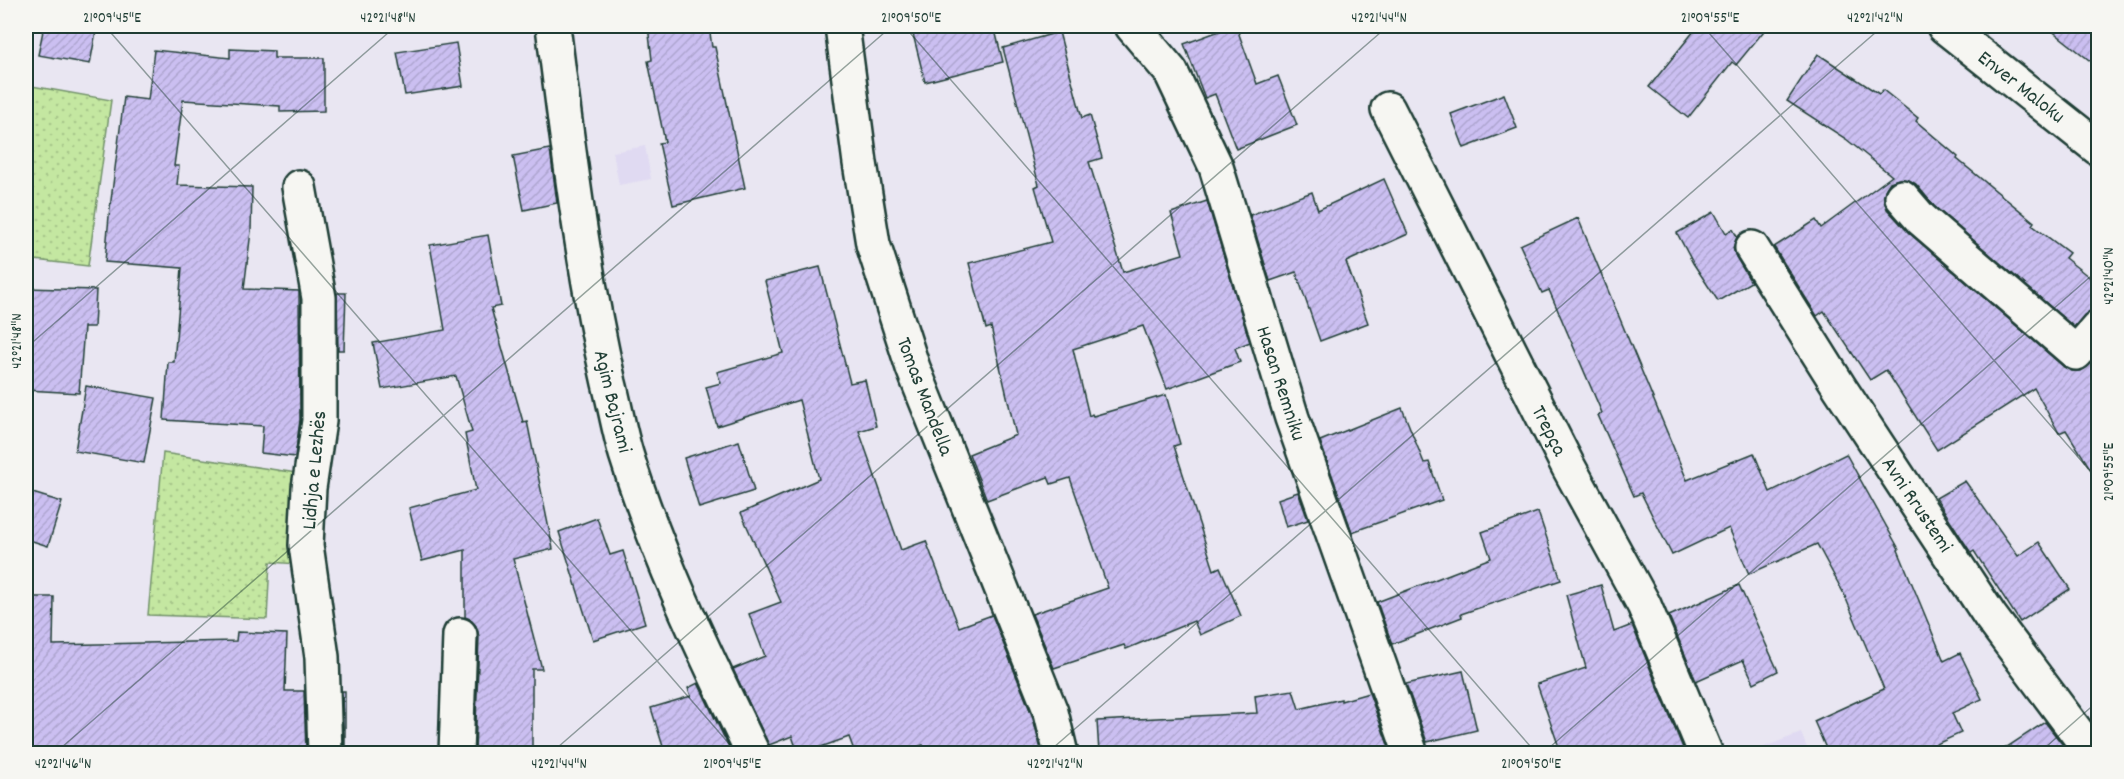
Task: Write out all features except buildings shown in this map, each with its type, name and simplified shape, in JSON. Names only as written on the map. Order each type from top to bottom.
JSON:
[{"type":"street","name":"Agim Bajrami","points":[[553,26],[569,157],[593,312],[626,453],[664,561],[712,670],[753,753]]},
{"type":"street","name":"Tomas Mandella","points":[[842,26],[873,244],[913,368],[1051,712],[1061,753]]},
{"type":"street","name":"Hasan Remniku","points":[[1132,26],[1171,72],[1216,167],[1292,418],[1411,753]]},
{"type":"street","name":"Enver Maloku","points":[[1944,26],[2098,148]]},
{"type":"street","name":"Trepça","points":[[1388,109],[1568,466],[1644,605],[1706,753]]},
{"type":"street","name":"Lidhja e Lezhës","points":[[299,187],[318,298],[319,421],[309,488],[306,545],[322,657],[325,753]]},
{"type":"street","points":[[1902,197],[1921,219],[2076,353],[2098,328]]},
{"type":"street","name":"Avni Rrustemi","points":[[1752,248],[1840,388],[1990,616],[2093,753]]},
{"type":"street","points":[[456,753],[460,635]]},
{"type":"shaded area","points":[[645,146],[651,179],[619,185],[613,152]]},
{"type":"shaded area","points":[[1801,733],[1809,753],[1748,753]]},
{"type":"green space","points":[[26,85],[111,100],[88,266],[26,259]]},
{"type":"green space","points":[[163,453],[303,474],[298,564],[270,562],[267,619],[148,615]]}]
